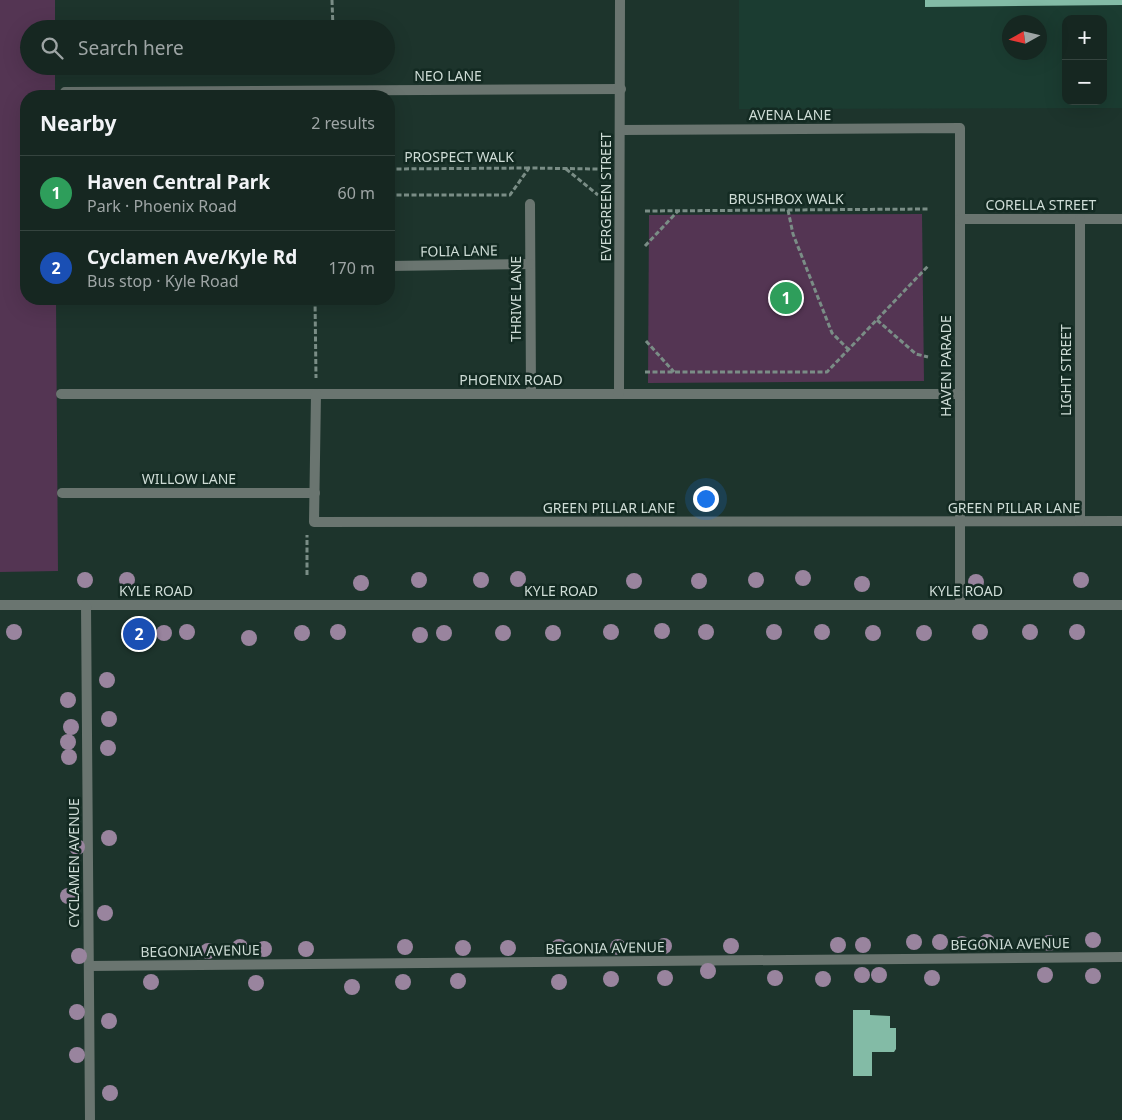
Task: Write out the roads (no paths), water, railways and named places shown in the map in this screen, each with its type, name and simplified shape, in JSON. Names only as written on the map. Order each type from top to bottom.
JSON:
[{"type":"street","name":"EVERGREEN STREET","points":[[619,394],[620,0]]},
{"type":"street","name":"NEO LANE","points":[[395,92],[621,89]]},
{"type":"street","name":"AVENA LANE","points":[[621,130],[960,128]]},
{"type":"street","name":"HAVEN PARADE","points":[[960,128],[960,605]]},
{"type":"street","name":"THRIVE LANE","points":[[530,204],[530,394]]},
{"type":"street","name":"CORELLA STREET","points":[[960,219],[1122,219]]},
{"type":"street","name":"LIGHT STREET","points":[[1080,219],[1080,521]]},
{"type":"street","name":"FOLIA LANE","points":[[395,266],[530,264]]},
{"type":"street","name":"PHOENIX ROAD","points":[[61,394],[960,394]]},
{"type":"street","points":[[315,494],[316,394]]},
{"type":"street","name":"WILLOW LANE","points":[[62,493],[315,494]]},
{"type":"street","name":"GREEN PILLAR LANE","points":[[315,494],[314,522],[1122,521]]},
{"type":"street","name":"KYLE ROAD","points":[[0,605],[1122,605]]},
{"type":"street","name":"CYCLAMEN AVENUE","points":[[86,605],[90,1120]]},
{"type":"street","name":"BEGONIA AVENUE","points":[[89,966],[1122,957]]},
{"type":"place","name":"Haven Central Park","points":[[786,298]]},
{"type":"place","name":"Cyclamen Ave/Kyle Rd","points":[[139,634]]}]
